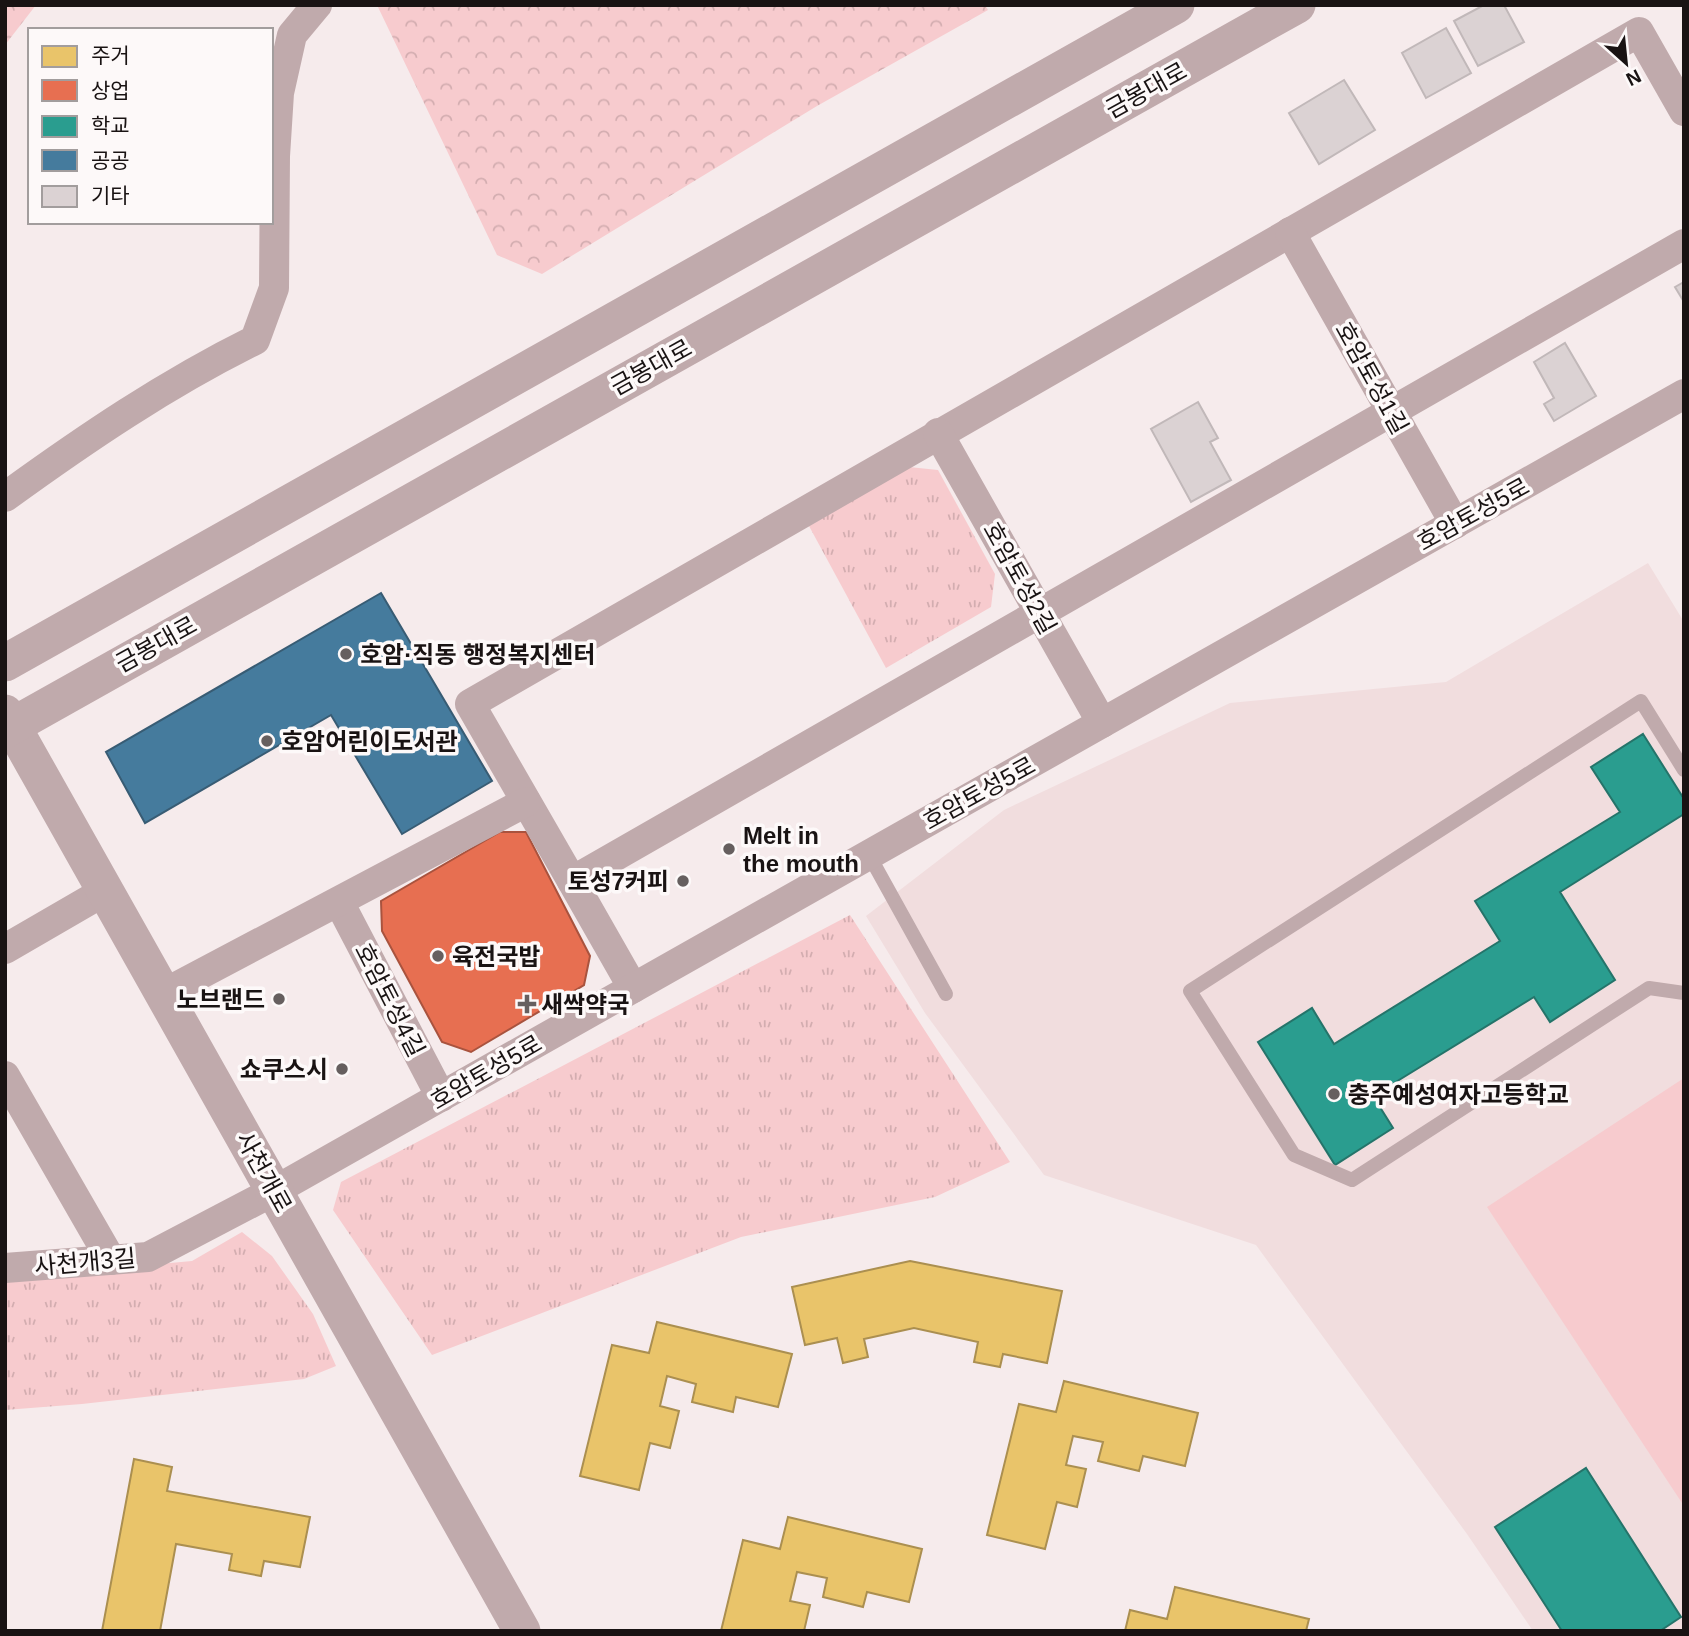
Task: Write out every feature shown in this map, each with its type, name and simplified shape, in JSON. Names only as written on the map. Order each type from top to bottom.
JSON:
[{"type":"street","points":[[5,497],[90,435],[198,368],[255,340],[274,288],[275,156],[279,93],[292,35],[317,5]]},
{"type":"street","points":[[5,663],[1176,5]]},
{"type":"street","name":"금봉대로","points":[[7,723],[1297,5]]},
{"type":"street","points":[[633,989],[470,704],[1639,32],[1684,111]]},
{"type":"street","name":"호암토성1길","points":[[1290,232],[1455,524]]},
{"type":"street","points":[[572,881],[1684,244]]},
{"type":"street","name":"호암토성5로","points":[[274,1191],[1684,394]]},
{"type":"street","name":"호암토성2길","points":[[938,433],[1102,723]]},
{"type":"street","name":"사천개로","points":[[7,723],[163,993],[522,1631]]},
{"type":"street","points":[[163,993],[526,802]]},
{"type":"street","points":[[5,949],[105,891]]},
{"type":"street","name":"호암토성4길","points":[[339,902],[440,1097]]},
{"type":"street","points":[[5,1076],[111,1260]]},
{"type":"street","name":"사천개3길","points":[[5,1268],[148,1257],[274,1191]]},
{"type":"lane","points":[[1684,770],[1641,701],[1190,990],[1294,1155],[1352,1180],[1648,988],[1684,993]]},
{"type":"lane","points":[[869,855],[946,994]]},
{"type":"shaded area","name":"충주예성여자고등학교","points":[[1648,563],[1684,622],[1684,1630],[1533,1631],[1467,1534],[1256,1245],[1044,1175],[925,1013],[866,916],[1004,810],[1230,703],[1446,682]]},
{"type":"green space","points":[[5,5],[36,5],[5,45]]},
{"type":"green space","points":[[377,5],[985,5],[988,10],[817,106],[542,274],[497,255]]},
{"type":"green space","points":[[909,467],[938,470],[995,574],[991,607],[886,668],[809,526]]},
{"type":"green space","points":[[850,915],[1010,1162],[935,1197],[741,1237],[432,1355],[333,1210],[341,1182]]},
{"type":"green space","points":[[1684,1078],[1684,1506],[1487,1207]]},
{"type":"green space","points":[[242,1232],[272,1256],[313,1314],[336,1366],[304,1379],[5,1410],[5,1278],[192,1261]]},
{"type":"building: 주거","points":[[910,1261],[1062,1291],[1047,1363],[1003,1354],[1000,1367],[974,1362],[978,1342],[914,1328],[864,1339],[868,1357],[843,1363],[837,1338],[805,1345],[792,1287]]},
{"type":"building: 주거","points":[[657,1322],[792,1354],[778,1407],[736,1397],[733,1412],[692,1402],[696,1384],[667,1376],[660,1406],[679,1411],[670,1448],[650,1443],[639,1490],[580,1476],[612,1345],[649,1353]]},
{"type":"building: 주거","points":[[1064,1381],[1198,1413],[1185,1466],[1143,1456],[1139,1471],[1098,1461],[1103,1442],[1073,1436],[1066,1465],[1086,1469],[1077,1507],[1057,1502],[1045,1549],[987,1535],[1019,1404],[1056,1412]]},
{"type":"building: 주거","points":[[134,1459],[172,1467],[167,1491],[310,1517],[300,1567],[264,1561],[261,1576],[229,1570],[232,1554],[176,1544],[160,1631],[102,1631]]},
{"type":"building: 주거","points":[[788,1517],[922,1549],[909,1602],[867,1592],[863,1607],[823,1597],[827,1578],[797,1572],[790,1601],[810,1605],[804,1631],[721,1631],[743,1540],[780,1549]]},
{"type":"building: 주거","points":[[1175,1587],[1309,1619],[1306,1631],[1125,1631],[1130,1610],[1167,1619]]},
{"type":"building: 상업","points":[[500,832],[526,832],[590,956],[584,985],[471,1052],[442,1042],[382,931],[381,901]]},
{"type":"building: 학교","name":"충주예성여자고등학교","points":[[1643,734],[1684,799],[1684,814],[1560,892],[1615,980],[1550,1022],[1534,997],[1373,1096],[1393,1128],[1335,1165],[1258,1042],[1312,1008],[1334,1044],[1500,941],[1475,901],[1620,812],[1591,767]]},
{"type":"building: 학교","points":[[1586,1468],[1681,1617],[1660,1631],[1562,1631],[1495,1527]]},
{"type":"building: 공공","name":"호암·직동 행정복지센터","points":[[381,593],[492,781],[402,834],[331,715],[145,823],[106,752]]},
{"type":"building: 기타","points":[[1484,5],[1504,5],[1524,42],[1478,66],[1454,21]]},
{"type":"building: 기타","points":[[1446,28],[1471,73],[1426,98],[1402,53]]},
{"type":"building: 기타","points":[[1344,80],[1375,130],[1319,164],[1289,113]]},
{"type":"building: 기타","points":[[1684,282],[1684,302],[1675,287]]},
{"type":"building: 기타","points":[[1565,343],[1596,396],[1554,421],[1544,404],[1554,398],[1534,362]]},
{"type":"building: 기타","points":[[1198,402],[1218,438],[1210,442],[1231,480],[1191,502],[1151,429]]},
{"type":"place","name":"호암·직동 행정복지센터","points":[[346,654]]},
{"type":"place","name":"호암어린이도서관","points":[[267,741]]},
{"type":"place","name":"Melt in the mouth","points":[[729,849]]},
{"type":"place","name":"토성7커피","points":[[683,881]]},
{"type":"place","name":"육전국밥","points":[[438,956]]},
{"type":"place","name":"노브랜드","points":[[279,999]]},
{"type":"place","name":"새싹약국","points":[[527,1004]]},
{"type":"place","name":"쇼쿠스시","points":[[342,1069]]},
{"type":"place","name":"충주예성여자고등학교","points":[[1334,1094]]}]
